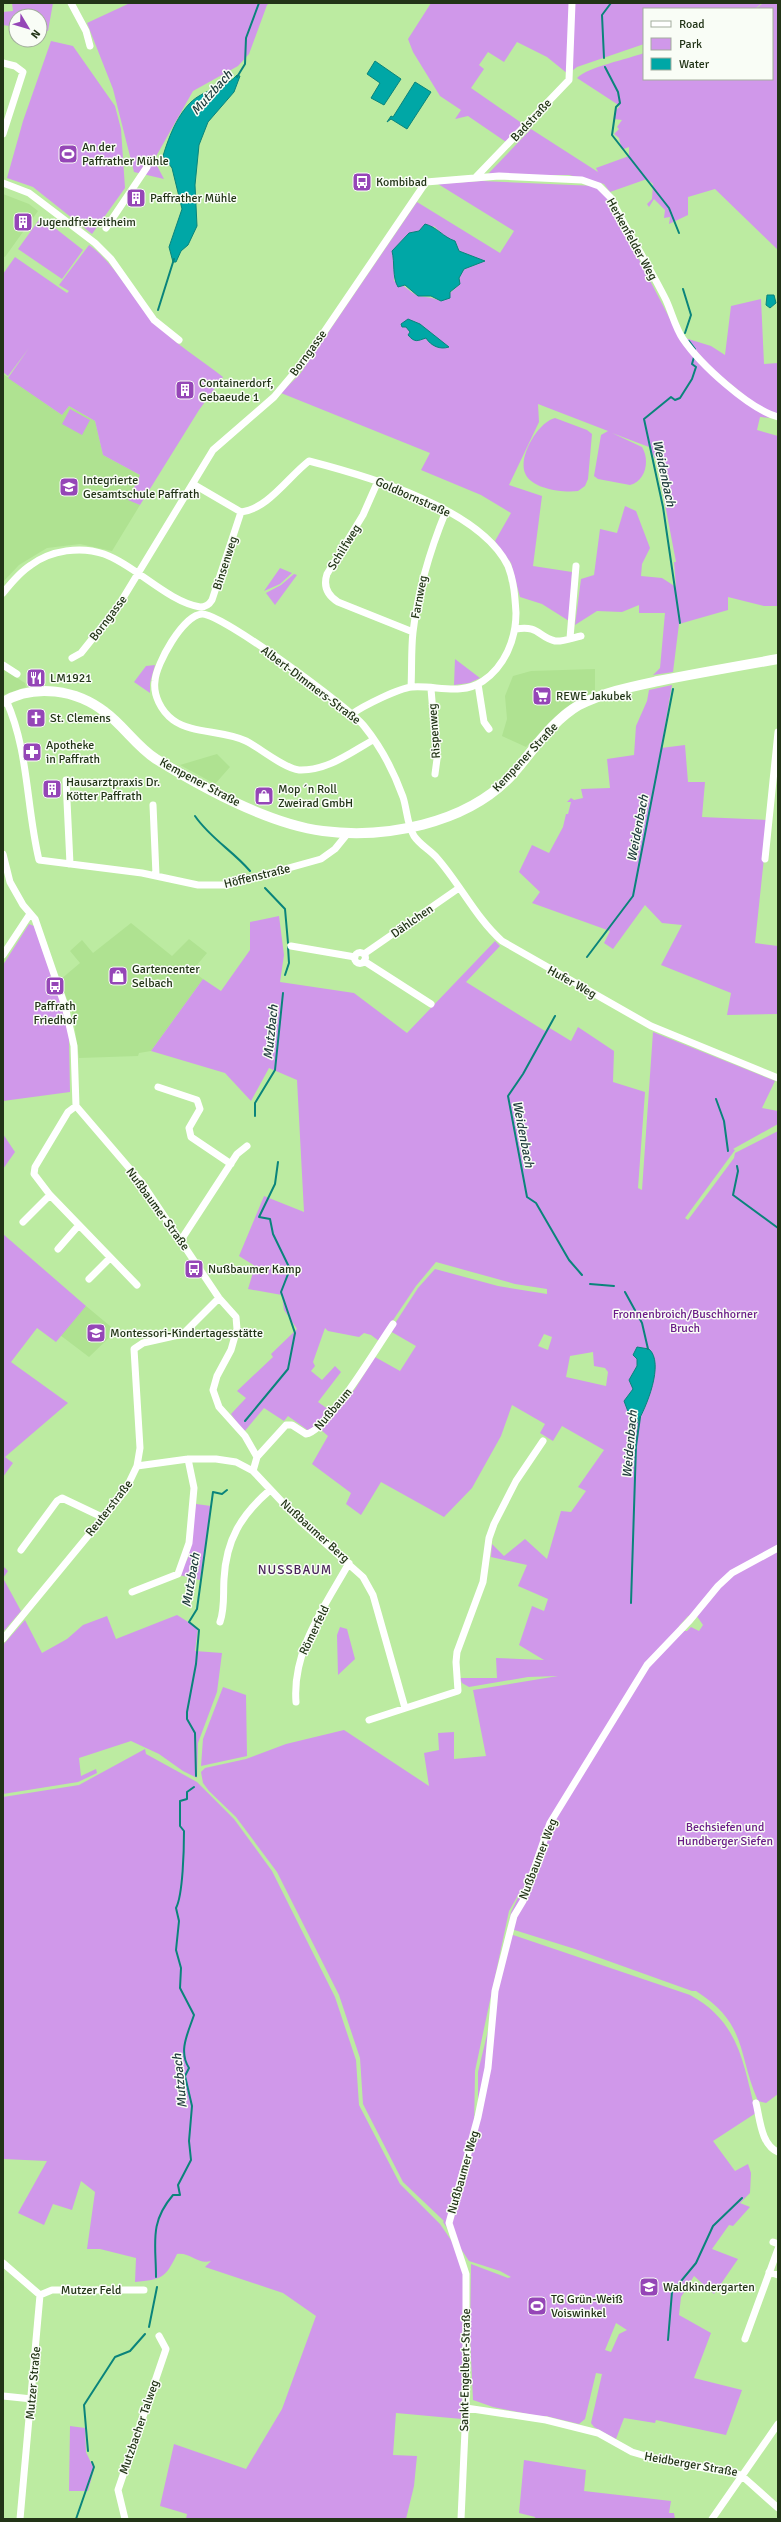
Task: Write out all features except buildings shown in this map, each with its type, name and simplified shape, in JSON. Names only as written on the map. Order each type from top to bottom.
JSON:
[{"type":"main road","name":"Kempener Straße","points":[[5,701],[28,693],[45,691],[68,694],[93,704],[114,720],[150,755],[257,812],[300,827],[348,833],[410,827],[462,810],[493,792],[561,720],[577,707],[598,696],[640,685],[778,659]]},
{"type":"street","points":[[71,3],[86,31],[90,46]]},
{"type":"street","name":"Badstraße","points":[[476,177],[569,80],[568,56],[572,3]]},
{"type":"street","points":[[3,63],[15,66],[23,72],[3,134]]},
{"type":"street","points":[[106,228],[147,167]]},
{"type":"street","name":"Herkenfelder Weg","points":[[426,182],[476,177],[524,176],[582,180],[603,189],[667,301],[677,330],[687,345],[715,375],[759,409],[778,417]]},
{"type":"street","name":"Borngasse","points":[[72,658],[81,653],[117,608],[213,450],[274,397],[305,360],[426,182]]},
{"type":"street","points":[[3,183],[29,193],[95,243],[111,259],[154,320],[179,340]]},
{"type":"street","name":"Goldbornstraße","points":[[241,512],[262,506],[292,474],[309,462],[378,481],[407,492],[446,511],[475,530],[501,555],[513,584],[516,629],[499,665],[478,684],[456,689],[411,687],[367,704],[352,714]]},
{"type":"street","name":"Schilfweg","points":[[378,481],[363,516],[327,574],[324,584],[329,595],[338,602],[413,632]]},
{"type":"street","points":[[193,484],[241,512]]},
{"type":"street","name":"Farnweg","points":[[411,687],[413,632],[424,571],[446,511]]},
{"type":"street","name":"Binsenweg","points":[[241,512],[212,600],[187,621],[172,642],[155,680],[156,699],[172,719],[183,725],[230,734],[296,770],[315,769],[329,765],[373,740]]},
{"type":"street","points":[[3,593],[31,564],[59,552],[84,550],[102,553],[138,573]]},
{"type":"street","points":[[570,638],[576,566]]},
{"type":"street","name":"Albert-Dimmers-Straße","points":[[138,573],[185,602],[241,633],[352,714],[364,726],[395,776],[410,827]]},
{"type":"street","points":[[516,629],[533,629],[554,640],[562,641],[581,636]]},
{"type":"street","points":[[3,665],[17,674]]},
{"type":"street","points":[[478,684],[484,722],[489,729]]},
{"type":"street","name":"Rispenweg","points":[[431,689],[437,759],[435,774]]},
{"type":"street","name":"Höffenstraße","points":[[5,701],[16,723],[23,750],[39,860],[156,875],[198,885],[228,885],[321,859],[335,849],[348,833]]},
{"type":"street","points":[[765,860],[778,732]]},
{"type":"street","points":[[66,780],[70,864]]},
{"type":"street","points":[[153,805],[156,875]]},
{"type":"street","name":"Hufer Weg","points":[[410,827],[418,840],[437,857],[492,932],[512,949],[651,1026],[778,1078]]},
{"type":"street","points":[[3,854],[10,882],[30,914],[35,919],[70,1023],[74,1046],[76,1106],[68,1112],[35,1167],[34,1174],[37,1180],[50,1195],[137,1284]]},
{"type":"street","name":"Dählchen","points":[[290,946],[355,957],[358,953],[364,958],[459,888]]},
{"type":"street","points":[[3,955],[30,914]]},
{"type":"street","points":[[364,958],[431,1004]]},
{"type":"street","points":[[158,1088],[196,1100],[200,1109],[189,1128],[191,1137],[231,1164]]},
{"type":"street","name":"Nußbaumer Straße","points":[[76,1106],[84,1118],[142,1183],[220,1298],[233,1313],[237,1325],[230,1356],[214,1382],[214,1395],[219,1407],[245,1436],[256,1457]]},
{"type":"street","points":[[181,1240],[231,1164],[243,1148],[247,1146]]},
{"type":"street","points":[[23,1222],[50,1195]]},
{"type":"street","points":[[58,1250],[79,1225]]},
{"type":"street","points":[[89,1279],[110,1258]]},
{"type":"street","name":"Reuterstraße","points":[[3,1639],[102,1517],[125,1491],[137,1466],[140,1448],[134,1349],[143,1343],[183,1334],[220,1298]]},
{"type":"street","name":"Nußbaum","points":[[256,1457],[286,1426],[292,1425],[306,1434],[316,1430],[340,1402],[393,1324]]},
{"type":"street","points":[[369,1720],[458,1691],[456,1662],[457,1652],[483,1582],[489,1538],[494,1524],[516,1481],[543,1441]]},
{"type":"street","points":[[253,1471],[256,1457]]},
{"type":"street","points":[[132,1592],[178,1574],[189,1542],[194,1488],[188,1459]]},
{"type":"street","name":"Nußbaumer Berg","points":[[137,1466],[188,1459],[236,1462],[253,1471],[311,1531],[349,1563],[363,1577],[373,1595],[406,1708]]},
{"type":"street","points":[[220,1622],[224,1612],[224,1571],[236,1528],[253,1505],[270,1490]]},
{"type":"street","points":[[21,1550],[57,1501],[62,1498],[102,1517]]},
{"type":"street","name":"Nußbaumer Weg","points":[[449,2223],[480,2110],[488,2068],[495,1991],[502,1960],[514,1916],[523,1901],[550,1823],[647,1665],[690,1620],[718,1586],[732,1573],[778,1548]]},
{"type":"street","name":"Römerfeld","points":[[296,1702],[297,1670],[302,1652],[349,1563]]},
{"type":"street","points":[[756,2103],[765,2138],[769,2145],[778,2152]]},
{"type":"street","name":"Sankt-Engelbert-Straße","points":[[449,2223],[466,2274],[466,2408],[461,2519]]},
{"type":"street","points":[[746,2339],[778,2249]]},
{"type":"street","points":[[3,2263],[33,2287],[40,2295]]},
{"type":"street","points":[[769,2272],[778,2275]]},
{"type":"street","name":"Mutzer Feld","points":[[40,2295],[52,2290],[144,2290]]},
{"type":"street","name":"Mutzer Straße","points":[[20,2519],[32,2399],[40,2295]]},
{"type":"street","name":"Mutzbacher Talweg","points":[[125,2519],[118,2490],[166,2349],[159,2336]]},
{"type":"street","points":[[3,2396],[32,2399]]},
{"type":"street","name":"Heidberger Straße","points":[[466,2408],[546,2420],[598,2433],[632,2452],[656,2459],[741,2475],[778,2424]]},
{"type":"street","points":[[712,2519],[741,2475],[778,2508]]},
{"type":"shaded area","points":[[3,194],[29,204],[38,211],[5,257],[3,256]]},
{"type":"shaded area","name":"Integrierte Gesamtschule Paffrath","points":[[3,374],[62,415],[69,406],[95,421],[103,455],[140,475],[128,499],[140,505],[112,551],[80,544],[47,548],[19,565],[3,582]]},
{"type":"shaded area","points":[[3,669],[25,683],[26,687],[3,695]]},
{"type":"shaded area","points":[[595,669],[595,691],[565,708],[526,747],[502,736],[507,719],[505,696],[513,676],[531,671]]},
{"type":"shaded area","points":[[217,754],[230,767],[215,784],[180,765]]},
{"type":"shaded area","points":[[131,923],[172,956],[189,939],[207,953],[192,971],[203,979],[151,1051],[139,1053],[138,1056],[79,1058],[73,1016],[60,980],[80,963],[70,951],[82,940],[93,953]]},
{"type":"shaded area","points":[[86,1306],[116,1331],[89,1357],[60,1335]]},
{"type":"green space","points":[[12,3],[53,3],[48,31],[48,8],[13,8]]},
{"type":"green space","points":[[130,3],[270,3],[267,5],[249,54],[238,66],[193,91],[154,160],[164,179],[134,172],[113,89],[87,23]]},
{"type":"green space","points":[[431,3],[762,3],[756,8],[643,8],[643,44],[577,67],[568,74],[547,57],[517,42],[504,62],[488,52],[479,65],[484,69],[471,88],[523,124],[506,142],[468,116],[455,119],[461,110],[440,96],[413,52],[408,39]]},
{"type":"green space","points":[[763,3],[778,3],[778,250],[715,189],[688,197],[688,215],[669,224],[670,217],[664,218],[665,210],[654,199],[649,207],[647,204],[652,199],[653,184],[647,179],[610,192],[604,184],[569,175],[487,175],[531,129],[598,172],[596,168],[629,156],[629,147],[624,149],[621,146],[619,138],[614,134],[619,129],[617,127],[622,120],[614,119],[615,111],[620,106],[577,78],[590,70],[599,67],[643,53],[643,80],[773,80],[773,8],[757,8]]},
{"type":"green space","points":[[3,12],[8,12],[8,26],[3,25]]},
{"type":"green space","name":"An der Paffrather Mühle","points":[[51,41],[73,46],[115,106],[121,129],[125,188],[92,234],[33,187],[7,178],[23,121]]},
{"type":"green space","points":[[482,181],[596,186],[604,192],[684,346],[773,418],[760,417],[757,430],[778,436],[778,606],[764,606],[728,597],[728,610],[679,624],[673,672],[653,675],[660,668],[665,613],[639,613],[639,605],[622,612],[597,611],[575,625],[581,579],[594,575],[600,529],[617,533],[625,506],[636,511],[650,548],[642,564],[641,576],[662,578],[676,587],[674,562],[676,562],[657,462],[649,447],[612,433],[642,447],[646,458],[645,469],[640,479],[630,485],[598,479],[594,476],[601,435],[608,431],[538,404],[539,422],[509,485],[542,496],[533,566],[572,572],[569,621],[542,604],[520,597],[511,563],[495,541],[511,513],[481,495],[421,470],[430,453],[281,393],[300,374],[417,202],[500,253],[514,231],[438,184]],"holes":[[[434,226],[446,238],[454,241],[459,251],[485,261],[464,269],[459,278],[460,284],[441,301],[416,295],[403,285],[394,281],[395,265]]]},
{"type":"green space","points":[[41,217],[83,250],[62,279],[18,249]]},
{"type":"green space","points":[[89,245],[108,262],[145,312],[162,330],[223,377],[199,410],[140,505],[128,500],[140,475],[103,455],[95,421],[69,406],[62,415],[8,378],[29,348],[8,376],[3,372],[3,274],[15,257],[67,293],[69,291],[59,285]]},
{"type":"green space","points":[[761,299],[764,364],[778,363],[778,414],[764,410],[717,374],[685,338],[711,346],[725,355],[731,306]]},
{"type":"green space","points":[[70,409],[90,420],[82,435],[62,424]]},
{"type":"green space","points":[[555,418],[587,430],[592,434],[588,479],[585,486],[578,491],[548,489],[534,483],[525,473],[524,458],[531,441],[542,426]]},
{"type":"green space","points":[[280,568],[292,573],[280,584],[264,591]]},
{"type":"green space","points":[[294,574],[297,575],[275,605],[266,593],[281,585]]},
{"type":"green space","points":[[455,659],[480,678],[469,683],[454,685]]},
{"type":"green space","points":[[155,665],[150,683],[150,693],[134,682],[146,666]]},
{"type":"green space","points":[[672,685],[661,748],[685,745],[688,782],[705,782],[702,817],[768,820],[755,943],[778,946],[778,1014],[727,1015],[731,993],[661,965],[682,925],[662,923],[645,905],[613,949],[604,943],[610,931],[532,903],[540,892],[519,872],[532,845],[549,853],[563,827],[571,802],[567,802],[571,798],[574,800],[583,798],[581,789],[610,788],[607,759],[634,755],[636,726],[647,701],[649,690]]},
{"type":"green space","points":[[279,916],[284,955],[280,982],[354,993],[407,1033],[495,941],[500,946],[466,982],[545,1031],[548,1027],[571,1041],[578,1027],[614,1051],[613,1082],[645,1092],[638,1188],[642,1190],[653,1032],[775,1081],[762,1108],[778,1111],[778,1124],[733,1149],[735,1150],[685,1218],[688,1220],[734,1158],[735,1153],[778,1131],[778,2094],[766,2103],[758,2101],[751,2084],[739,2040],[733,2028],[725,2015],[713,2003],[696,1991],[692,1991],[575,1949],[508,1928],[511,1912],[524,1885],[509,1911],[475,2071],[474,2131],[478,2118],[478,2072],[493,2010],[507,1933],[690,1995],[707,2006],[720,2018],[729,2031],[743,2061],[756,2113],[713,2141],[735,2171],[748,2164],[751,2173],[750,2193],[740,2203],[750,2207],[733,2226],[729,2225],[712,2249],[738,2259],[714,2294],[694,2276],[681,2297],[679,2315],[711,2333],[694,2378],[742,2390],[726,2435],[656,2420],[655,2423],[624,2418],[616,2439],[594,2427],[591,2423],[602,2374],[596,2373],[585,2419],[579,2424],[546,2416],[543,2417],[493,2407],[473,2400],[470,2336],[471,2264],[508,2278],[511,2277],[500,2271],[469,2261],[443,2222],[444,2221],[403,2182],[363,2104],[360,2058],[339,1995],[277,1872],[236,1817],[209,1791],[203,1783],[201,1772],[205,1768],[246,1759],[286,1744],[344,1730],[429,1786],[424,1753],[439,1750],[438,1733],[454,1732],[454,1759],[486,1756],[473,1690],[558,1676],[528,1677],[469,1687],[462,1683],[460,1678],[497,1678],[496,1658],[544,1660],[519,1645],[532,1606],[544,1611],[548,1599],[518,1586],[527,1565],[491,1557],[492,1544],[504,1556],[525,1539],[547,1559],[561,1511],[571,1512],[586,1491],[578,1487],[604,1450],[562,1426],[553,1441],[540,1433],[545,1424],[512,1405],[501,1436],[472,1488],[444,1517],[381,1482],[361,1515],[346,1504],[351,1493],[312,1464],[328,1436],[320,1429],[355,1389],[375,1357],[400,1371],[416,1346],[390,1331],[418,1288],[435,1269],[498,1286],[547,1294],[547,1289],[515,1284],[436,1262],[416,1286],[379,1341],[371,1335],[364,1333],[359,1337],[328,1331],[325,1328],[313,1362],[315,1366],[311,1371],[322,1380],[335,1366],[341,1372],[318,1402],[332,1412],[309,1431],[288,1416],[284,1421],[264,1408],[244,1432],[231,1414],[246,1398],[237,1391],[273,1357],[271,1354],[297,1329],[284,1310],[282,1295],[248,1289],[255,1266],[239,1256],[264,1196],[304,1212],[297,1080],[269,1068],[251,1101],[225,1073],[151,1051],[203,979],[221,991],[250,950],[250,922]],"holes":[[[544,1334],[552,1337],[548,1350],[538,1346]],[[593,1352],[594,1366],[605,1368],[608,1372],[606,1386],[566,1377],[570,1356]],[[696,1615],[703,1625],[699,1631],[691,1627],[687,1631],[682,1631],[679,1626],[688,1616]],[[616,2323],[627,2330],[619,2334],[611,2352],[605,2350]]]},
{"type":"green space","points":[[29,924],[34,926],[63,1010],[69,1037],[70,1092],[3,1101],[3,965]]},
{"type":"green space","points":[[3,1134],[15,1152],[3,1169]]},
{"type":"green space","points":[[3,1234],[86,1306],[56,1342],[37,1328],[11,1362],[68,1403],[5,1457],[13,1463],[3,1477]]},
{"type":"green space","points":[[196,1504],[211,1506],[200,1580],[179,1575],[188,1558]]},
{"type":"green space","points":[[3,1566],[8,1571],[3,1578]]},
{"type":"green space","points":[[3,1578],[21,1611],[3,1632]]},
{"type":"green space","points":[[177,1615],[198,1628],[195,1651],[222,1653],[217,1692],[198,1743],[197,1778],[183,1771],[159,1754],[131,1741],[79,1758],[81,1776],[96,1769],[97,1773],[78,1782],[3,1794],[3,1645],[25,1620],[42,1653],[67,1639],[83,1625],[107,1616],[116,1639]]},
{"type":"green space","points":[[340,1627],[347,1629],[355,1659],[338,1675],[337,1635]]},
{"type":"green space","points":[[223,1687],[246,1695],[247,1756],[201,1766],[203,1739]]},
{"type":"green space","points":[[145,1749],[146,1754],[197,1782],[234,1819],[272,1871],[335,1997],[356,2060],[359,2105],[400,2184],[440,2224],[464,2259],[462,2419],[396,2413],[393,2455],[417,2456],[414,2486],[406,2519],[186,2519],[187,2514],[160,2506],[174,2444],[246,2469],[282,2409],[316,2316],[283,2293],[205,2267],[211,2261],[206,2262],[182,2254],[177,2254],[166,2273],[162,2276],[151,2280],[135,2282],[136,2258],[100,2249],[87,2249],[95,2192],[81,2181],[72,2210],[53,2204],[44,2225],[18,2213],[47,2161],[3,2159],[3,1797],[79,1785]]},
{"type":"green space","points":[[70,2426],[85,2428],[86,2452],[94,2469],[88,2491],[69,2491]]},
{"type":"green space","points":[[524,2460],[586,2470],[584,2491],[671,2501],[669,2513],[674,2513],[675,2519],[535,2519],[535,2517],[519,2513]]},
{"type":"water","points":[[375,61],[401,79],[384,105],[371,98],[380,83],[367,74]]},
{"type":"water","points":[[237,75],[240,76],[234,92],[208,122],[199,145],[195,185],[197,226],[188,245],[181,251],[176,262],[173,262],[169,247],[182,209],[172,168],[163,156],[165,148],[176,123],[186,107],[199,96],[229,82]]},
{"type":"water","points":[[415,82],[431,92],[407,129],[391,119],[387,122],[391,116],[393,117]]},
{"type":"water","points":[[425,224],[433,227],[455,241],[459,251],[485,261],[464,269],[459,278],[460,284],[450,292],[450,298],[441,301],[431,296],[418,296],[405,285],[398,287],[395,279],[392,251],[409,233],[419,231]]},
{"type":"water","points":[[767,295],[774,295],[776,303],[770,308],[766,305]]},
{"type":"water","points":[[408,319],[420,324],[449,347],[436,347],[426,338],[418,340],[412,339],[408,335],[410,332],[406,327],[402,327],[401,324]]},
{"type":"water","points":[[637,1347],[649,1349],[655,1364],[655,1375],[649,1397],[637,1423],[632,1422],[624,1401],[633,1389],[629,1380],[637,1366],[637,1359],[633,1355]]},
{"type":"waterway","name":"Mutzbach","points":[[237,77],[245,64],[246,38],[259,3]]},
{"type":"waterway","name":"Weidenbach","points":[[604,58],[602,15],[611,3]]},
{"type":"waterway","name":"Weidenbach","points":[[605,67],[618,92],[620,103],[616,107],[612,135],[669,208],[679,233]]},
{"type":"waterway","name":"Mutzbach","points":[[158,310],[174,259]]},
{"type":"waterway","name":"Weidenbach","points":[[683,289],[691,315],[685,333]]},
{"type":"waterway","name":"Weidenbach","points":[[689,341],[695,349]]},
{"type":"waterway","name":"Weidenbach","points":[[680,623],[663,507],[644,419],[671,397],[675,400],[680,398],[692,379],[696,367],[692,364],[694,357]]},
{"type":"waterway","name":"Weidenbach","points":[[587,957],[633,896],[673,689]]},
{"type":"waterway","name":"Mutzbach","points":[[195,816],[201,824],[250,871]]},
{"type":"waterway","name":"Mutzbach","points":[[265,888],[285,909],[288,943]]},
{"type":"waterway","name":"Mutzbach","points":[[285,975],[289,963],[288,947]]},
{"type":"waterway","name":"Mutzbach","points":[[255,1116],[255,1103],[275,1070],[283,993]]},
{"type":"waterway","name":"Weidenbach","points":[[555,1016],[523,1074],[508,1096],[527,1197],[536,1203],[569,1260],[582,1275]]},
{"type":"waterway","points":[[716,1099],[724,1121],[728,1151]]},
{"type":"waterway","name":"Mutzbach","points":[[245,1421],[288,1369],[295,1333],[281,1292],[290,1269],[273,1234],[270,1219],[259,1217],[275,1184],[278,1162]]},
{"type":"waterway","points":[[737,1166],[738,1171],[733,1195],[778,1228]]},
{"type":"waterway","name":"Weidenbach","points":[[590,1284],[614,1286]]},
{"type":"waterway","name":"Weidenbach","points":[[625,1292],[642,1323],[648,1349]]},
{"type":"waterway","name":"Weidenbach","points":[[631,1603],[636,1446],[640,1417]]},
{"type":"waterway","name":"Mutzbach","points":[[196,1776],[195,1733],[187,1719],[187,1712],[196,1664],[199,1630],[189,1622],[197,1609],[213,1492],[222,1494],[227,1490]]},
{"type":"waterway","name":"Mutzbach","points":[[156,2277],[155,2243],[157,2224],[165,2205],[173,2195],[180,2195],[178,2185],[191,2160],[189,2141],[192,2106],[185,2076],[189,2068],[184,2055],[184,2049],[194,2015],[180,1988],[181,1968],[176,1950],[179,1921],[176,1908],[182,1882],[184,1848],[184,1831],[180,1826],[180,1801],[187,1799],[187,1792],[194,1787]]},
{"type":"waterway","points":[[668,2340],[672,2292],[696,2263],[713,2226],[742,2198]]},
{"type":"waterway","name":"Mutzbach","points":[[149,2327],[157,2287]]},
{"type":"waterway","name":"Mutzbach","points":[[88,2451],[84,2405],[115,2357],[130,2351],[145,2334]]},
{"type":"waterway","name":"Mutzbach","points":[[76,2519],[94,2467],[92,2462]]},
{"type":"place","name":"An der Paffrather Mühle","points":[[68,154]]},
{"type":"place","name":"Kombibad","points":[[362,182]]},
{"type":"place","name":"Paffrather Mühle","points":[[136,198]]},
{"type":"place","name":"Jugendfreizeitheim","points":[[23,222]]},
{"type":"place","name":"Containerdorf, Gebaeude 1","points":[[185,390]]},
{"type":"place","name":"Integrierte Gesamtschule Paffrath","points":[[69,487]]},
{"type":"place","name":"LM1921","points":[[36,678]]},
{"type":"place","name":"REWE Jakubek","points":[[542,696]]},
{"type":"place","name":"St. Clemens","points":[[36,718]]},
{"type":"place","name":"Apotheke in Paffrath","points":[[32,752]]},
{"type":"place","name":"Hausarztpraxis Dr. Kötter Paffrath","points":[[52,789]]},
{"type":"place","name":"Mop ´n Roll Zweirad GmbH","points":[[264,796]]},
{"type":"place","name":"Gartencenter Selbach","points":[[118,976]]},
{"type":"place","name":"Paffrath Friedhof","points":[[55,986]]},
{"type":"place","name":"Nußbaumer Kamp","points":[[194,1269]]},
{"type":"place","name":"Montessori-Kindertagesstätte","points":[[96,1333]]},
{"type":"place","name":"Waldkindergarten","points":[[649,2287]]},
{"type":"place","name":"TG Grün-Weiß Voiswinkel","points":[[537,2306]]},
{"type":"district","name":"NUSSBAUM","points":[[295,1569]]},
{"type":"park label","name":"Fronnenbroich/Buschhorner Bruch","points":[[685,1321]]},
{"type":"park label","name":"Bechsiefen und Hundberger Siefen","points":[[725,1834]]}]
